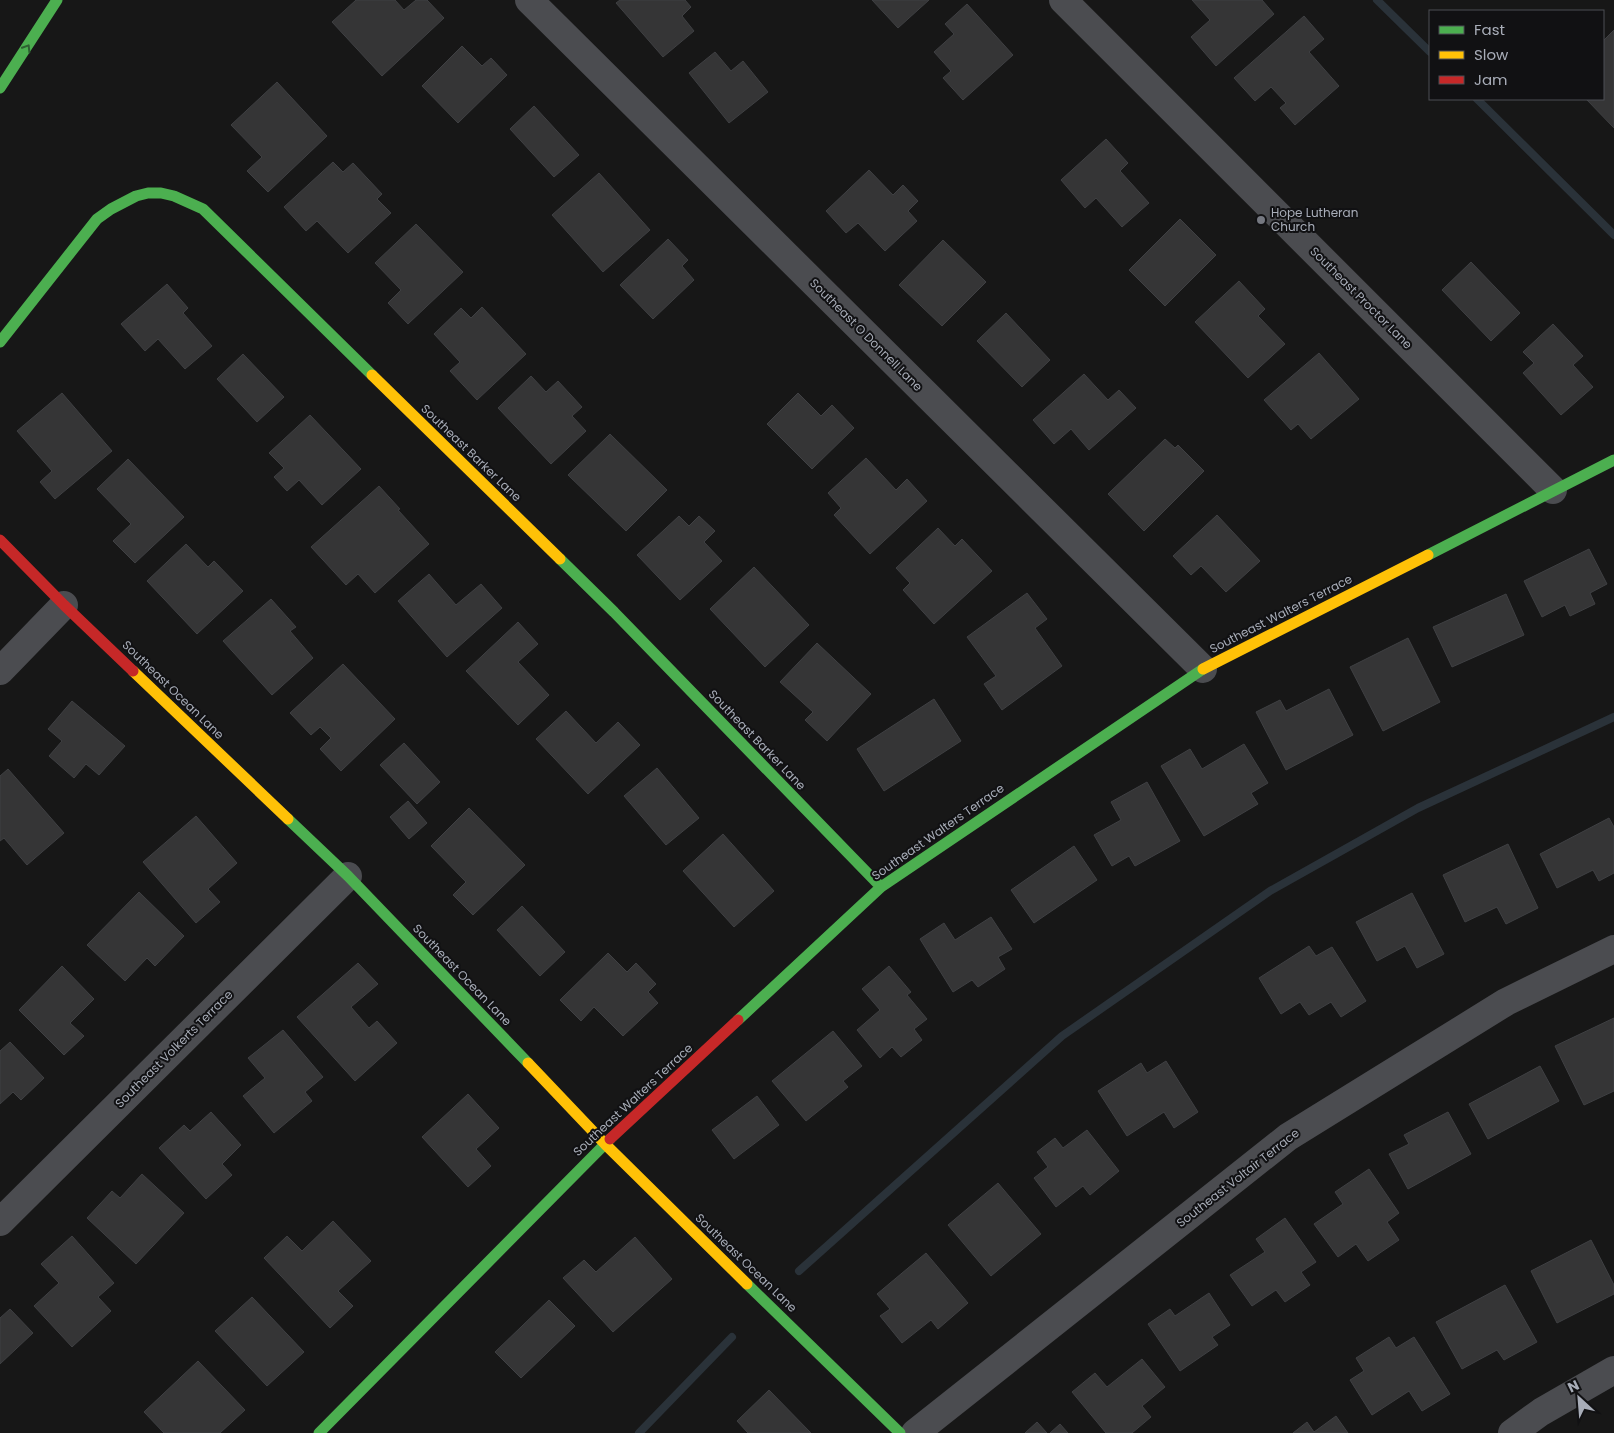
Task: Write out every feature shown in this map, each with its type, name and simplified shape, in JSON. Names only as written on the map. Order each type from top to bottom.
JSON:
[{"type":"street","points":[[0,88],[57,0]]},
{"type":"street","name":"Southeast O Donnell Lane","points":[[529,0],[1203,669]]},
{"type":"street","name":"Southeast Proctor Lane","points":[[1063,0],[1553,490]]},
{"type":"street","name":"Southeast Barker Lane","points":[[0,342],[97,219],[115,205],[137,194],[163,193],[184,198],[204,209],[614,612],[881,887]]},
{"type":"street","name":"Southeast Walters Terrace","points":[[319,1433],[605,1144],[881,887],[1203,669],[1614,460]]},
{"type":"street","name":"Southeast Ocean Lane","points":[[0,540],[64,605],[348,876],[605,1144],[900,1433]]},
{"type":"street","points":[[0,670],[64,605]]},
{"type":"street","name":"Southeast Volkerts Terrace","points":[[0,1222],[348,876]]},
{"type":"street","name":"Southeast Voltair Terrace","points":[[915,1433],[1288,1137],[1506,1002],[1614,949]]},
{"type":"street","points":[[1512,1433],[1541,1412],[1614,1370]]},
{"type":"building","points":[[356,0],[395,0],[404,10],[416,0],[427,0],[444,18],[382,76],[332,22]]},
{"type":"building","points":[[620,0],[685,0],[691,7],[682,16],[694,31],[663,57],[616,3]]},
{"type":"building","points":[[872,0],[929,0],[898,28]]},
{"type":"building","points":[[1192,0],[1262,0],[1274,14],[1216,66],[1191,37],[1210,20]]},
{"type":"building","points":[[967,4],[1013,55],[963,100],[943,78],[951,71],[934,52],[954,34],[945,24]]},
{"type":"building","points":[[1304,16],[1324,39],[1309,52],[1339,86],[1295,125],[1280,108],[1286,103],[1271,87],[1255,101],[1234,78]]},
{"type":"building","points":[[1614,30],[1614,128],[1587,100],[1604,100],[1604,40]]},
{"type":"building","points":[[462,46],[482,66],[491,58],[507,75],[458,123],[422,86]]},
{"type":"building","points":[[715,52],[731,71],[743,61],[768,92],[729,123],[689,73]]},
{"type":"building","points":[[277,82],[327,136],[268,192],[247,171],[262,157],[231,125]]},
{"type":"building","points":[[534,106],[579,155],[554,177],[510,129]]},
{"type":"building","points":[[1106,139],[1128,163],[1120,171],[1149,203],[1122,227],[1096,198],[1085,208],[1061,180]]},
{"type":"building","points":[[333,162],[343,172],[353,163],[382,194],[377,199],[391,213],[348,253],[317,221],[306,231],[284,207]]},
{"type":"building","points":[[869,170],[893,195],[903,185],[918,201],[908,211],[917,221],[885,251],[858,223],[846,233],[826,211]]},
{"type":"building","points":[[599,173],[650,230],[603,272],[552,215]]},
{"type":"building","points":[[1180,219],[1216,255],[1165,306],[1129,270]]},
{"type":"building","points":[[416,224],[463,272],[408,324],[388,303],[401,290],[375,263]]},
{"type":"building","points":[[668,239],[688,260],[682,266],[694,280],[653,319],[620,285]]},
{"type":"building","points":[[943,240],[986,282],[942,326],[899,285]]},
{"type":"building","points":[[1471,262],[1520,313],[1491,341],[1442,290]]},
{"type":"building","points":[[1239,281],[1265,309],[1258,316],[1285,344],[1248,378],[1195,322]]},
{"type":"building","points":[[167,284],[188,308],[183,313],[212,346],[185,369],[158,339],[145,351],[121,324]]},
{"type":"building","points":[[482,307],[526,354],[477,400],[450,371],[460,362],[434,334],[461,308],[471,318]]},
{"type":"building","points":[[1006,313],[1050,360],[1022,387],[977,341]]},
{"type":"building","points":[[1553,324],[1583,356],[1573,365],[1593,387],[1561,415],[1523,373],[1534,363],[1523,352]]},
{"type":"building","points":[[1319,353],[1359,399],[1311,439],[1298,424],[1291,430],[1264,400]]},
{"type":"building","points":[[243,354],[284,397],[257,422],[217,379]]},
{"type":"building","points":[[1084,374],[1108,400],[1119,390],[1136,408],[1089,450],[1071,429],[1054,444],[1033,420]]},
{"type":"building","points":[[531,376],[546,392],[558,381],[582,407],[572,416],[586,431],[551,464],[498,408]]},
{"type":"building","points":[[62,393],[112,451],[55,499],[40,482],[52,471],[17,431]]},
{"type":"building","points":[[798,393],[821,416],[832,405],[854,428],[812,469],[767,424]]},
{"type":"building","points":[[310,415],[361,469],[322,505],[299,480],[287,491],[274,477],[284,468],[269,453]]},
{"type":"building","points":[[610,434],[667,490],[626,531],[568,475]]},
{"type":"building","points":[[1165,439],[1175,448],[1178,445],[1204,471],[1144,531],[1108,494]]},
{"type":"building","points":[[866,458],[896,490],[907,479],[927,501],[870,554],[834,515],[841,508],[828,493]]},
{"type":"building","points":[[128,459],[184,517],[135,563],[113,541],[131,524],[97,489]]},
{"type":"building","points":[[379,486],[429,544],[375,593],[358,574],[346,585],[311,547]]},
{"type":"building","points":[[1217,515],[1260,561],[1226,592],[1201,566],[1191,575],[1173,556]]},
{"type":"building","points":[[679,516],[689,526],[699,516],[715,531],[704,542],[722,561],[680,600],[637,555]]},
{"type":"building","points":[[938,528],[955,546],[962,539],[992,571],[934,624],[903,590],[910,583],[896,568]]},
{"type":"building","points":[[186,544],[208,567],[214,561],[243,591],[197,634],[147,581]]},
{"type":"building","points":[[1589,549],[1607,584],[1590,593],[1595,604],[1570,616],[1565,605],[1542,617],[1524,581]]},
{"type":"building","points":[[754,567],[809,625],[765,667],[710,609]]},
{"type":"building","points":[[429,574],[456,605],[481,584],[502,608],[447,657],[398,601]]},
{"type":"building","points":[[1027,593],[1047,619],[1035,628],[1062,666],[1002,710],[984,684],[996,676],[967,637]]},
{"type":"building","points":[[1506,594],[1524,635],[1452,667],[1433,627]]},
{"type":"building","points":[[271,599],[296,627],[290,631],[313,658],[272,695],[223,641]]},
{"type":"building","points":[[518,622],[538,644],[518,662],[549,695],[518,725],[466,671]]},
{"type":"building","points":[[1408,638],[1440,702],[1383,731],[1350,667]]},
{"type":"building","points":[[817,643],[871,694],[827,741],[805,720],[813,712],[780,682]]},
{"type":"building","points":[[343,664],[395,719],[341,771],[320,749],[331,738],[320,727],[311,735],[290,713]]},
{"type":"building","points":[[1329,689],[1353,735],[1286,770],[1256,712],[1280,700],[1286,711]]},
{"type":"building","points":[[934,699],[961,741],[884,791],[857,749]]},
{"type":"building","points":[[72,701],[125,746],[99,775],[86,764],[74,778],[49,756],[62,741],[48,729]]},
{"type":"building","points":[[566,711],[596,743],[618,722],[640,745],[588,794],[536,739]]},
{"type":"building","points":[[404,743],[440,782],[417,804],[380,765]]},
{"type":"building","points":[[1244,744],[1268,783],[1251,793],[1258,804],[1204,836],[1161,766],[1190,749],[1202,769]]},
{"type":"building","points":[[657,768],[699,818],[666,845],[624,796]]},
{"type":"building","points":[[8,769],[64,833],[27,865],[4,838],[0,841],[0,776]]},
{"type":"building","points":[[1147,782],[1180,841],[1135,866],[1129,856],[1112,866],[1094,835],[1121,820],[1111,802]]},
{"type":"building","points":[[408,801],[427,823],[409,839],[390,817]]},
{"type":"building","points":[[469,808],[525,865],[473,915],[453,895],[466,882],[431,846]]},
{"type":"building","points":[[196,816],[237,863],[208,889],[220,902],[196,923],[143,862]]},
{"type":"building","points":[[1609,818],[1614,827],[1614,873],[1599,881],[1593,870],[1557,888],[1540,854]]},
{"type":"building","points":[[723,834],[774,891],[734,927],[683,871]]},
{"type":"building","points":[[1508,844],[1538,908],[1506,924],[1497,907],[1465,922],[1443,875]]},
{"type":"building","points":[[1074,846],[1097,880],[1034,923],[1011,890]]},
{"type":"building","points":[[139,892],[184,936],[155,966],[147,958],[125,981],[87,945]]},
{"type":"building","points":[[1412,893],[1444,954],[1417,968],[1405,946],[1377,961],[1356,922]]},
{"type":"building","points":[[522,906],[565,952],[540,976],[497,930]]},
{"type":"building","points":[[991,917],[1012,949],[998,957],[1005,969],[978,987],[972,980],[953,992],[920,939],[944,923],[955,940]]},
{"type":"building","points":[[1309,946],[1316,956],[1332,947],[1366,1001],[1341,1017],[1331,1002],[1309,1015],[1300,1002],[1281,1014],[1259,978]]},
{"type":"building","points":[[608,953],[627,972],[636,963],[656,984],[648,992],[658,1003],[623,1036],[594,1007],[581,1021],[560,1000]]},
{"type":"building","points":[[358,963],[378,984],[351,1007],[369,1028],[377,1021],[397,1043],[355,1081],[297,1017]]},
{"type":"building","points":[[62,966],[94,999],[70,1023],[84,1036],[64,1055],[19,1010]]},
{"type":"building","points":[[889,966],[911,992],[907,995],[927,1019],[914,1029],[922,1040],[901,1057],[892,1047],[880,1058],[857,1030],[880,1010],[862,989]]},
{"type":"building","points":[[1614,1018],[1614,1091],[1584,1105],[1555,1046]]},
{"type":"building","points":[[283,1030],[323,1077],[305,1092],[312,1101],[274,1133],[243,1096],[265,1078],[248,1058]]},
{"type":"building","points":[[833,1031],[862,1066],[843,1081],[848,1087],[806,1121],[772,1081]]},
{"type":"building","points":[[10,1042],[44,1078],[21,1100],[13,1092],[0,1104],[0,1051]]},
{"type":"building","points":[[1166,1061],[1198,1112],[1174,1128],[1164,1112],[1127,1136],[1098,1091],[1141,1063],[1147,1073]]},
{"type":"building","points":[[1540,1066],[1559,1101],[1488,1139],[1469,1104]]},
{"type":"building","points":[[468,1094],[499,1128],[476,1149],[491,1166],[468,1187],[422,1137]]},
{"type":"building","points":[[757,1096],[779,1125],[734,1159],[712,1130]]},
{"type":"building","points":[[211,1112],[241,1145],[222,1164],[232,1175],[206,1199],[159,1148],[184,1125],[190,1131]]},
{"type":"building","points":[[1448,1112],[1471,1154],[1408,1189],[1389,1154],[1409,1144],[1404,1135]]},
{"type":"building","points":[[1087,1130],[1119,1171],[1090,1195],[1083,1186],[1056,1207],[1034,1178],[1048,1167],[1037,1152],[1055,1138],[1063,1148]]},
{"type":"building","points":[[1369,1169],[1399,1213],[1387,1222],[1399,1240],[1368,1261],[1356,1244],[1338,1257],[1314,1224],[1343,1204],[1335,1192]]},
{"type":"building","points":[[142,1174],[184,1213],[136,1264],[87,1218],[112,1191],[120,1198]]},
{"type":"building","points":[[998,1183],[1041,1234],[991,1276],[948,1225]]},
{"type":"building","points":[[1285,1218],[1316,1262],[1301,1272],[1310,1285],[1285,1302],[1276,1290],[1252,1306],[1230,1275],[1265,1252],[1256,1239]]},
{"type":"building","points":[[333,1221],[371,1261],[338,1291],[353,1306],[330,1328],[264,1258],[287,1236],[302,1251]]},
{"type":"building","points":[[72,1236],[114,1283],[98,1297],[111,1311],[72,1347],[34,1306],[59,1283],[41,1264]]},
{"type":"building","points":[[635,1237],[672,1279],[613,1332],[563,1278],[584,1260],[596,1272]]},
{"type":"building","points":[[1591,1240],[1614,1285],[1614,1294],[1557,1323],[1531,1271]]},
{"type":"building","points":[[926,1253],[968,1303],[938,1329],[931,1320],[902,1343],[880,1316],[890,1309],[877,1294]]},
{"type":"building","points":[[1505,1285],[1537,1342],[1504,1360],[1497,1350],[1462,1369],[1436,1322]]},
{"type":"building","points":[[1209,1293],[1230,1325],[1212,1337],[1218,1345],[1180,1371],[1148,1324],[1170,1309],[1175,1316]]},
{"type":"building","points":[[252,1297],[304,1352],[267,1386],[215,1331]]},
{"type":"building","points":[[549,1300],[575,1326],[521,1378],[495,1352]]},
{"type":"building","points":[[10,1309],[33,1333],[0,1364],[0,1318]]},
{"type":"building","points":[[1389,1337],[1396,1348],[1414,1337],[1450,1394],[1422,1411],[1409,1391],[1372,1415],[1350,1380],[1364,1371],[1356,1358]]},
{"type":"building","points":[[1142,1359],[1165,1387],[1142,1406],[1151,1417],[1132,1433],[1106,1433],[1072,1392],[1095,1373],[1107,1387]]},
{"type":"building","points":[[198,1361],[245,1410],[220,1433],[164,1433],[144,1412]]},
{"type":"building","points":[[769,1390],[811,1433],[748,1433],[737,1421]]},
{"type":"building","points":[[1336,1416],[1348,1433],[1293,1433],[1307,1422],[1314,1432]]},
{"type":"building","points":[[1037,1422],[1047,1433],[1025,1433]]},
{"type":"building","points":[[1060,1424],[1068,1433],[1050,1433]]},
{"type":"waterway","points":[[1377,0],[1429,51]]},
{"type":"waterway","points":[[1478,100],[1614,235]]},
{"type":"waterway","points":[[799,1271],[1062,1036],[1270,891],[1418,808],[1614,717]]},
{"type":"waterway","points":[[639,1433],[732,1337]]},
{"type":"traffic: fast","points":[[0,88],[57,0]]},
{"type":"traffic: fast","points":[[0,342],[97,219],[111,209],[136,196],[148,193],[161,193],[174,196],[203,209],[372,375]]},
{"type":"traffic: fast","points":[[1428,555],[1614,460]]},
{"type":"traffic: fast","points":[[560,559],[614,612],[881,887]]},
{"type":"traffic: fast","points":[[738,1020],[881,887],[1203,669]]},
{"type":"traffic: fast","points":[[288,819],[348,876],[528,1063]]},
{"type":"traffic: fast","points":[[319,1433],[610,1139]]},
{"type":"traffic: fast","points":[[747,1284],[900,1433]]},
{"type":"traffic: slow","points":[[372,375],[560,559]]},
{"type":"traffic: slow","points":[[1203,669],[1428,555]]},
{"type":"traffic: slow","points":[[133,671],[288,819]]},
{"type":"traffic: slow","points":[[528,1063],[605,1144],[747,1284]]},
{"type":"traffic: jam","points":[[0,540],[133,671]]},
{"type":"traffic: jam","points":[[610,1139],[738,1020]]},
{"type":"place","name":"Hope Lutheran Church","points":[[1261,220]]}]
